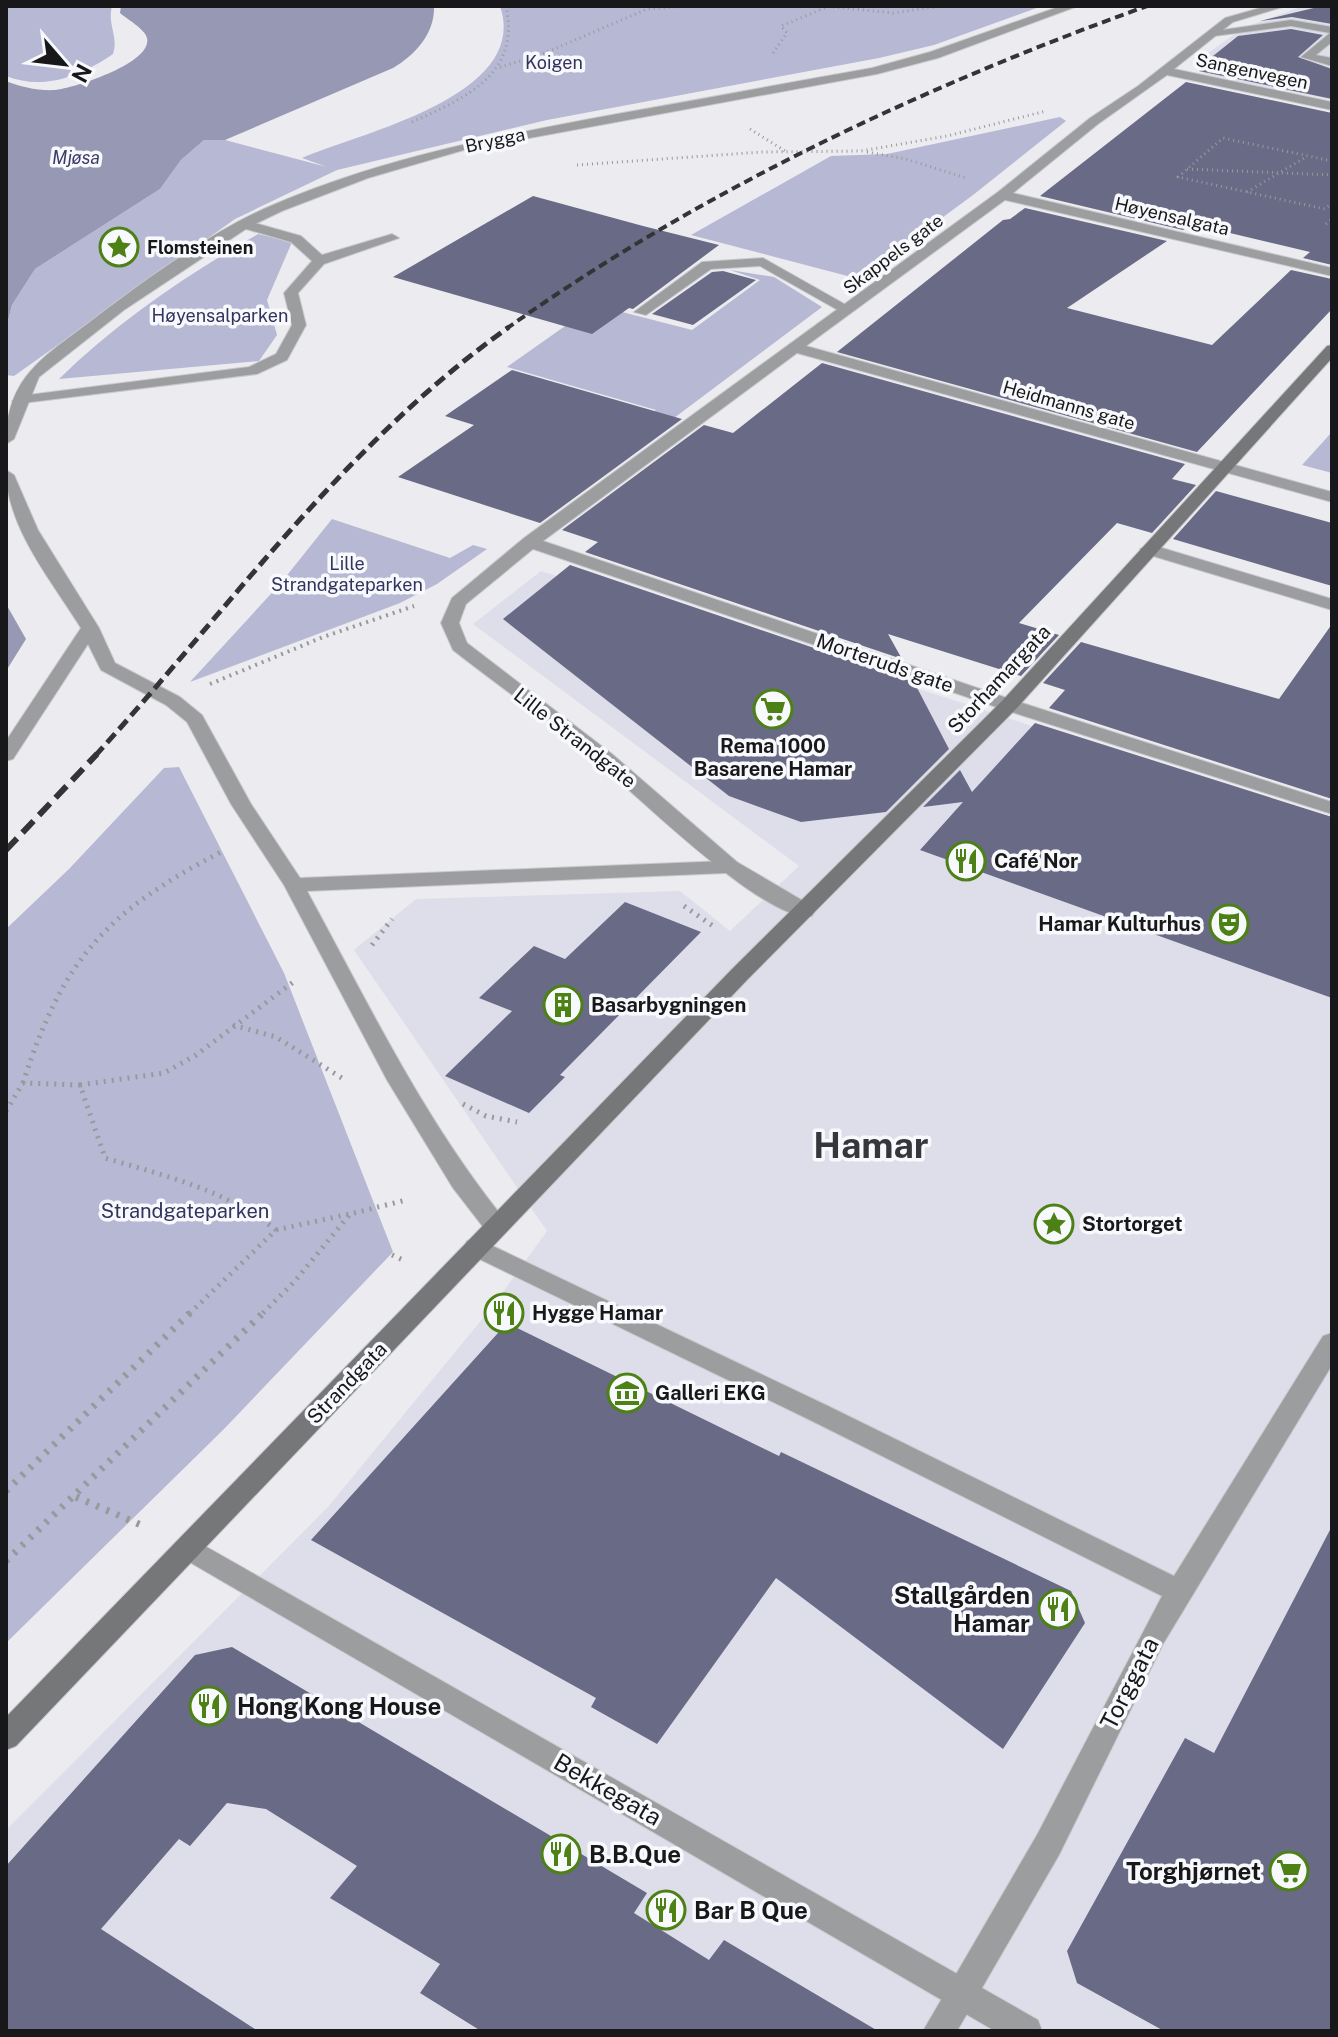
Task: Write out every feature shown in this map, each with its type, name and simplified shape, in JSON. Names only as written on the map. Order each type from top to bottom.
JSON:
[{"type":"main road","name":"Storhamargata","points":[[688,1028],[1009,705],[1332,349]]},
{"type":"main road","name":"Strandgata","points":[[6,1737],[688,1028]]},
{"type":"street","name":"Brygga","points":[[6,439],[32,375],[119,307],[244,224],[363,175],[462,146],[873,71],[934,55],[1072,6]]},
{"type":"street","name":"Skappels gate","points":[[530,542],[1003,195],[1094,121],[1229,20],[1280,6]]},
{"type":"street","points":[[1214,32],[1291,23],[1332,30]]},
{"type":"street","points":[[1332,36],[1307,57],[1332,62]]},
{"type":"street","name":"Sangenvegen","points":[[1164,71],[1332,106]]},
{"type":"street","name":"Høyensalgata","points":[[1003,195],[1332,272]]},
{"type":"street","points":[[244,224],[290,235],[309,246],[319,261]]},
{"type":"street","points":[[20,401],[252,371],[282,357],[299,325],[291,293],[319,261],[392,238]]},
{"type":"street","points":[[641,312],[707,265],[763,262],[848,310]]},
{"type":"street","name":"Heidmanns gate","points":[[796,348],[1332,497]]},
{"type":"street","points":[[6,475],[30,530],[90,628],[107,666],[173,701],[195,719],[241,804],[294,885],[398,1080],[466,1189],[496,1226]]},
{"type":"street","points":[[458,602],[530,542]]},
{"type":"street","name":"Morteruds gate","points":[[530,542],[1009,705],[1332,808]]},
{"type":"street","points":[[1149,549],[1332,605]]},
{"type":"street","name":"Lille Strandgate","points":[[458,602],[450,623],[459,646],[623,773],[726,867],[759,890],[805,911]]},
{"type":"street","points":[[6,755],[90,628]]},
{"type":"street","points":[[294,885],[726,867]]},
{"type":"street","points":[[476,1247],[1181,1592]]},
{"type":"street","name":"Torggata","points":[[939,2031],[1048,1845],[1153,1635],[1332,1343]]},
{"type":"street","name":"Bekkegata","points":[[189,1548],[1026,2031]]},
{"type":"path","points":[[499,67],[513,34],[506,6]]},
{"type":"path","points":[[409,123],[464,96],[499,67],[538,56],[647,9],[688,6]]},
{"type":"path","points":[[772,54],[782,45],[787,33],[781,26],[824,7],[893,13],[942,6]]},
{"type":"path","points":[[850,152],[947,136],[1058,108]]},
{"type":"path","points":[[747,127],[786,151]]},
{"type":"path","points":[[1332,161],[1223,138],[1178,177],[1332,211]]},
{"type":"path","points":[[572,165],[786,151],[850,152],[906,159],[965,177],[1003,195]]},
{"type":"path","points":[[1247,192],[1281,175],[1307,156]]},
{"type":"path","points":[[1187,169],[1332,175]]},
{"type":"path","points":[[1325,209],[1332,203]]},
{"type":"path","points":[[1326,224],[1332,219]]},
{"type":"path","points":[[173,701],[338,631],[413,606],[446,600],[458,602]]},
{"type":"path","points":[[6,1111],[23,1083],[62,988],[100,932],[137,900],[231,847]]},
{"type":"path","points":[[671,903],[685,906],[713,926]]},
{"type":"path","points":[[370,950],[377,934],[402,913]]},
{"type":"path","points":[[23,1083],[80,1085],[164,1073],[196,1055],[296,980]]},
{"type":"path","points":[[232,1025],[276,1037],[345,1080]]},
{"type":"path","points":[[80,1085],[105,1158],[208,1190],[257,1212],[276,1230]]},
{"type":"path","points":[[456,1096],[465,1105],[486,1116],[517,1122]]},
{"type":"path","points":[[6,1491],[276,1230],[406,1200]]},
{"type":"path","points":[[6,1561],[76,1497],[295,1281],[350,1214]]},
{"type":"path","points":[[76,1497],[141,1525]]},
{"type":"shaded area","points":[[1303,6],[1332,6],[1332,100],[1203,74],[1201,58],[1245,27]]},
{"type":"shaded area","points":[[541,571],[966,704],[1332,827],[1332,2031],[6,2031],[6,1830],[328,1507],[492,1307],[547,1231],[354,950],[416,899],[680,891],[730,931],[799,866],[473,624]]},
{"type":"green space","points":[[6,6],[112,6],[113,54],[88,69],[62,79],[34,82],[6,76]]},
{"type":"green space","name":"Koigen","points":[[500,6],[1042,6],[934,45],[879,58],[547,120],[337,170],[235,219],[14,376],[6,375],[6,328],[12,305],[35,269],[160,189],[181,160],[204,140],[225,140],[327,167],[302,158],[398,123],[466,87],[490,64],[503,37]]},
{"type":"green space","points":[[1060,117],[1066,121],[859,279],[691,235],[831,156],[887,154]]},
{"type":"green space","name":"Høyensalparken","points":[[258,234],[292,242],[267,300],[277,335],[259,361],[59,379],[154,300]]},
{"type":"green space","points":[[730,270],[774,277],[822,307],[674,418],[636,426],[656,410],[507,367],[595,305],[692,330],[760,280]]},
{"type":"green space","points":[[1332,432],[1332,473],[1302,465]]},
{"type":"green space","name":"Lille Strandgateparken","points":[[332,519],[450,558],[473,545],[487,549],[437,584],[400,603],[190,682],[280,584]]},
{"type":"green space","name":"Strandgateparken","points":[[179,767],[284,973],[393,1252],[224,1429],[6,1643],[6,929],[69,869],[164,768]]},
{"type":"water","name":"Mjøsa","points":[[121,6],[434,6],[431,26],[422,43],[393,68],[225,140],[204,140],[181,160],[160,189],[35,269],[12,305],[6,328],[6,81],[30,88],[55,90],[78,85],[126,65],[146,47],[147,38],[120,13]]},
{"type":"water","points":[[6,604],[26,639],[6,671]]},
{"type":"building","points":[[1332,6],[1332,24],[1292,17],[1260,21]]},
{"type":"building","points":[[1291,29],[1323,35],[1298,57],[1332,69],[1332,99],[1199,71],[1206,66],[1203,64],[1238,36]]},
{"type":"building","points":[[1186,82],[1332,113],[1332,265],[1303,258],[1310,252],[1192,224],[1183,230],[1040,196]]},
{"type":"building","points":[[533,196],[719,245],[633,309],[629,308],[592,334],[393,277]]},
{"type":"building","points":[[1025,208],[1167,241],[1067,308],[1212,345],[1291,270],[1332,279],[1332,309],[1197,452],[837,352],[1003,220],[1010,219]]},
{"type":"building","points":[[723,271],[756,280],[693,325],[652,314],[712,272]]},
{"type":"building","points":[[822,363],[1185,464],[1172,479],[1196,485],[1152,533],[1117,523],[1019,623],[1059,635],[1021,676],[888,634],[902,659],[585,552],[598,542],[562,530],[704,425],[733,433]]},
{"type":"building","points":[[512,370],[682,419],[540,523],[398,477],[474,425],[445,416]]},
{"type":"building","points":[[1216,491],[1332,523],[1332,586],[1173,539]]},
{"type":"building","points":[[570,565],[914,682],[949,749],[886,812],[801,822],[729,796],[503,619]]},
{"type":"building","points":[[1332,624],[1332,799],[1049,708],[1065,690],[1043,683],[1081,642],[1279,699]]},
{"type":"building","name":"Hamar Kulturhus","points":[[1035,723],[1332,817],[1332,998],[920,850],[963,802],[923,807],[960,770],[972,792]]},
{"type":"building","name":"Basarbygningen","points":[[625,902],[701,932],[560,1075],[565,1077],[529,1113],[445,1076],[512,1011],[479,998],[534,946],[565,959]]},
{"type":"building","points":[[507,1323],[779,1456],[781,1452],[1071,1591],[1085,1623],[1003,1749],[776,1578],[657,1744],[591,1707],[596,1698],[311,1540]]},
{"type":"building","points":[[1332,1526],[1332,2031],[1164,2031],[1077,1983],[1067,1951],[1185,1738],[1214,1753]]},
{"type":"building","points":[[232,1647],[647,1893],[634,1913],[709,1960],[724,1940],[878,2031],[481,2031],[420,1993],[440,1964],[330,1898],[357,1866],[266,1809],[227,1803],[190,1846],[179,1839],[101,1929],[258,2031],[6,2031],[6,1866],[195,1655]]},
{"type":"railway","points":[[509,327],[657,231],[816,146],[979,71],[1147,6]]},
{"type":"railway","points":[[95,756],[341,475],[449,373],[509,327]]},
{"type":"railway","points":[[6,850],[97,754]]},
{"type":"place","name":"Flomsteinen","points":[[119,247]]},
{"type":"place","name":"Rema 1000 Basarene Hamar","points":[[773,709]]},
{"type":"place","name":"Café Nor","points":[[966,861]]},
{"type":"place","name":"Hamar Kulturhus","points":[[1229,924]]},
{"type":"place","name":"Basarbygningen","points":[[563,1005]]},
{"type":"place","name":"Stortorget","points":[[1054,1224]]},
{"type":"place","name":"Hygge Hamar","points":[[504,1313]]},
{"type":"place","name":"Galleri EKG","points":[[627,1393]]},
{"type":"place","name":"Stallgården Hamar","points":[[1058,1609]]},
{"type":"place","name":"Hong Kong House","points":[[209,1706]]},
{"type":"place","name":"B.B.Que","points":[[561,1854]]},
{"type":"place","name":"Torghjørnet","points":[[1289,1871]]},
{"type":"place","name":"Bar B Que","points":[[666,1910]]},
{"type":"district","name":"Hamar","points":[[871,1145]]}]
